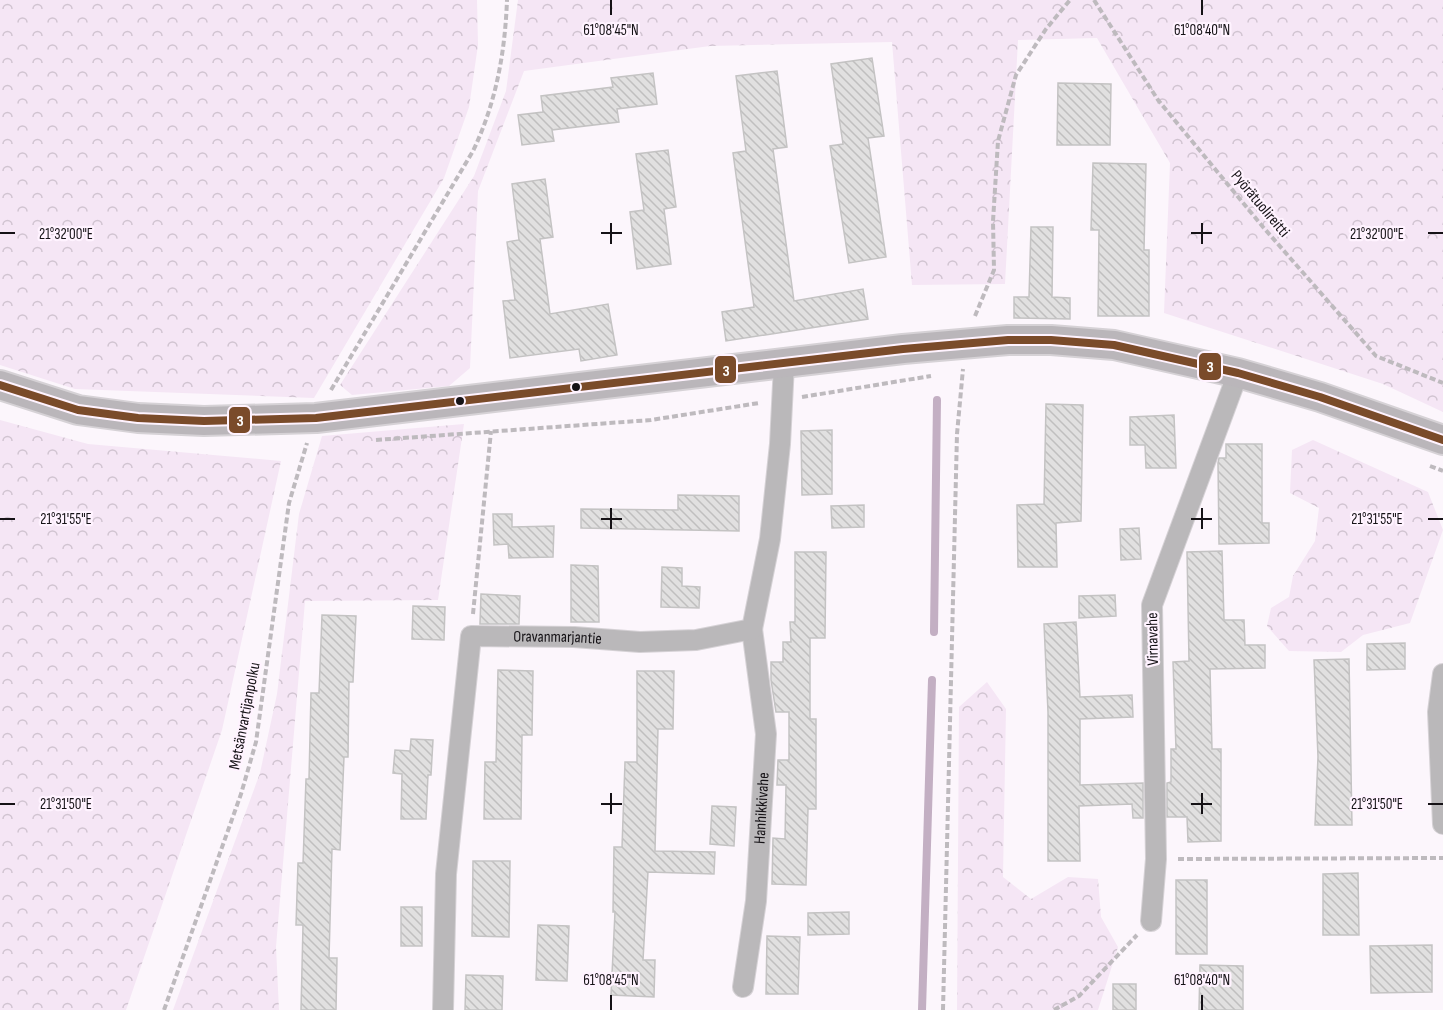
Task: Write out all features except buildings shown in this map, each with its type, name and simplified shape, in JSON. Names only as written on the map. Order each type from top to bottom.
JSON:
[{"type":"main road","points":[[0,385],[78,410],[138,418],[204,421],[313,434],[490,398],[784,364],[964,357],[1051,340],[1114,345],[1238,373],[1320,397],[1443,440]]},
{"type":"street","points":[[752,629],[770,539],[784,364]]},
{"type":"street","name":"Virnavahe","points":[[1151,921],[1156,859],[1152,605],[1238,373]]},
{"type":"street","name":"Oravanmarjantie","points":[[471,636],[574,637],[640,642],[696,640],[752,629]]},
{"type":"street","name":"Hanhikkivahe","points":[[743,987],[756,901],[766,734],[752,629]]},
{"type":"street","points":[[443,1010],[446,874],[471,636]]},
{"type":"street","points":[[1443,674],[1438,712],[1443,824]]},
{"type":"path","name":"Metsänvartijanpolku","points":[[164,1010],[241,794],[256,742],[289,503],[313,434],[473,151],[487,121],[498,82],[507,0]]},
{"type":"path","points":[[942,1010],[957,434],[964,357],[994,270],[993,221],[998,141],[1016,75],[1046,29],[1070,0]]},
{"type":"path","name":"Pyörätuolireitti","points":[[1094,0],[1158,100],[1263,227],[1376,356],[1443,383]]},
{"type":"path","points":[[964,357],[975,370]]},
{"type":"path","points":[[952,373],[964,357]]},
{"type":"path","points":[[370,441],[651,420],[941,374]]},
{"type":"path","points":[[471,636],[491,431],[490,398]]},
{"type":"path","points":[[1422,463],[1443,471]]},
{"type":"path","points":[[1156,859],[1443,858]]},
{"type":"path","points":[[1053,1010],[1079,996],[1151,921]]},
{"type":"green space","points":[[0,0],[477,0],[478,45],[469,107],[444,178],[314,398],[75,389],[0,365]]},
{"type":"green space","points":[[518,0],[1443,0],[1443,412],[1383,384],[1164,313],[1170,163],[1097,38],[1018,40],[1005,284],[912,285],[892,42],[710,46],[524,71],[478,191],[470,368],[449,386],[352,395],[340,385],[474,176],[506,91]]},
{"type":"green space","points":[[0,420],[88,444],[281,461],[222,730],[126,1010],[0,1010]]},
{"type":"green space","points":[[464,424],[438,600],[305,601],[276,947],[279,1010],[173,1010],[260,773],[277,694],[299,514],[322,436]]},
{"type":"green space","points":[[1313,440],[1428,492],[1443,530],[1410,623],[1363,635],[1341,652],[1289,651],[1267,626],[1271,608],[1289,597],[1293,576],[1315,541],[1319,508],[1290,493],[1292,450]]},
{"type":"green space","points":[[987,682],[1006,709],[1003,877],[1031,899],[1068,877],[1098,879],[1101,917],[1118,947],[1098,1010],[957,1010],[959,707]]},
{"type":"waterway","points":[[934,632],[937,400]]},
{"type":"waterway","points":[[922,1010],[932,680]]},
{"type":"transit line","name":"3","points":[[0,385],[78,410],[138,418],[204,421],[316,418],[903,349],[1008,340],[1051,340],[1114,345],[1238,373],[1320,397],[1443,440]]}]
